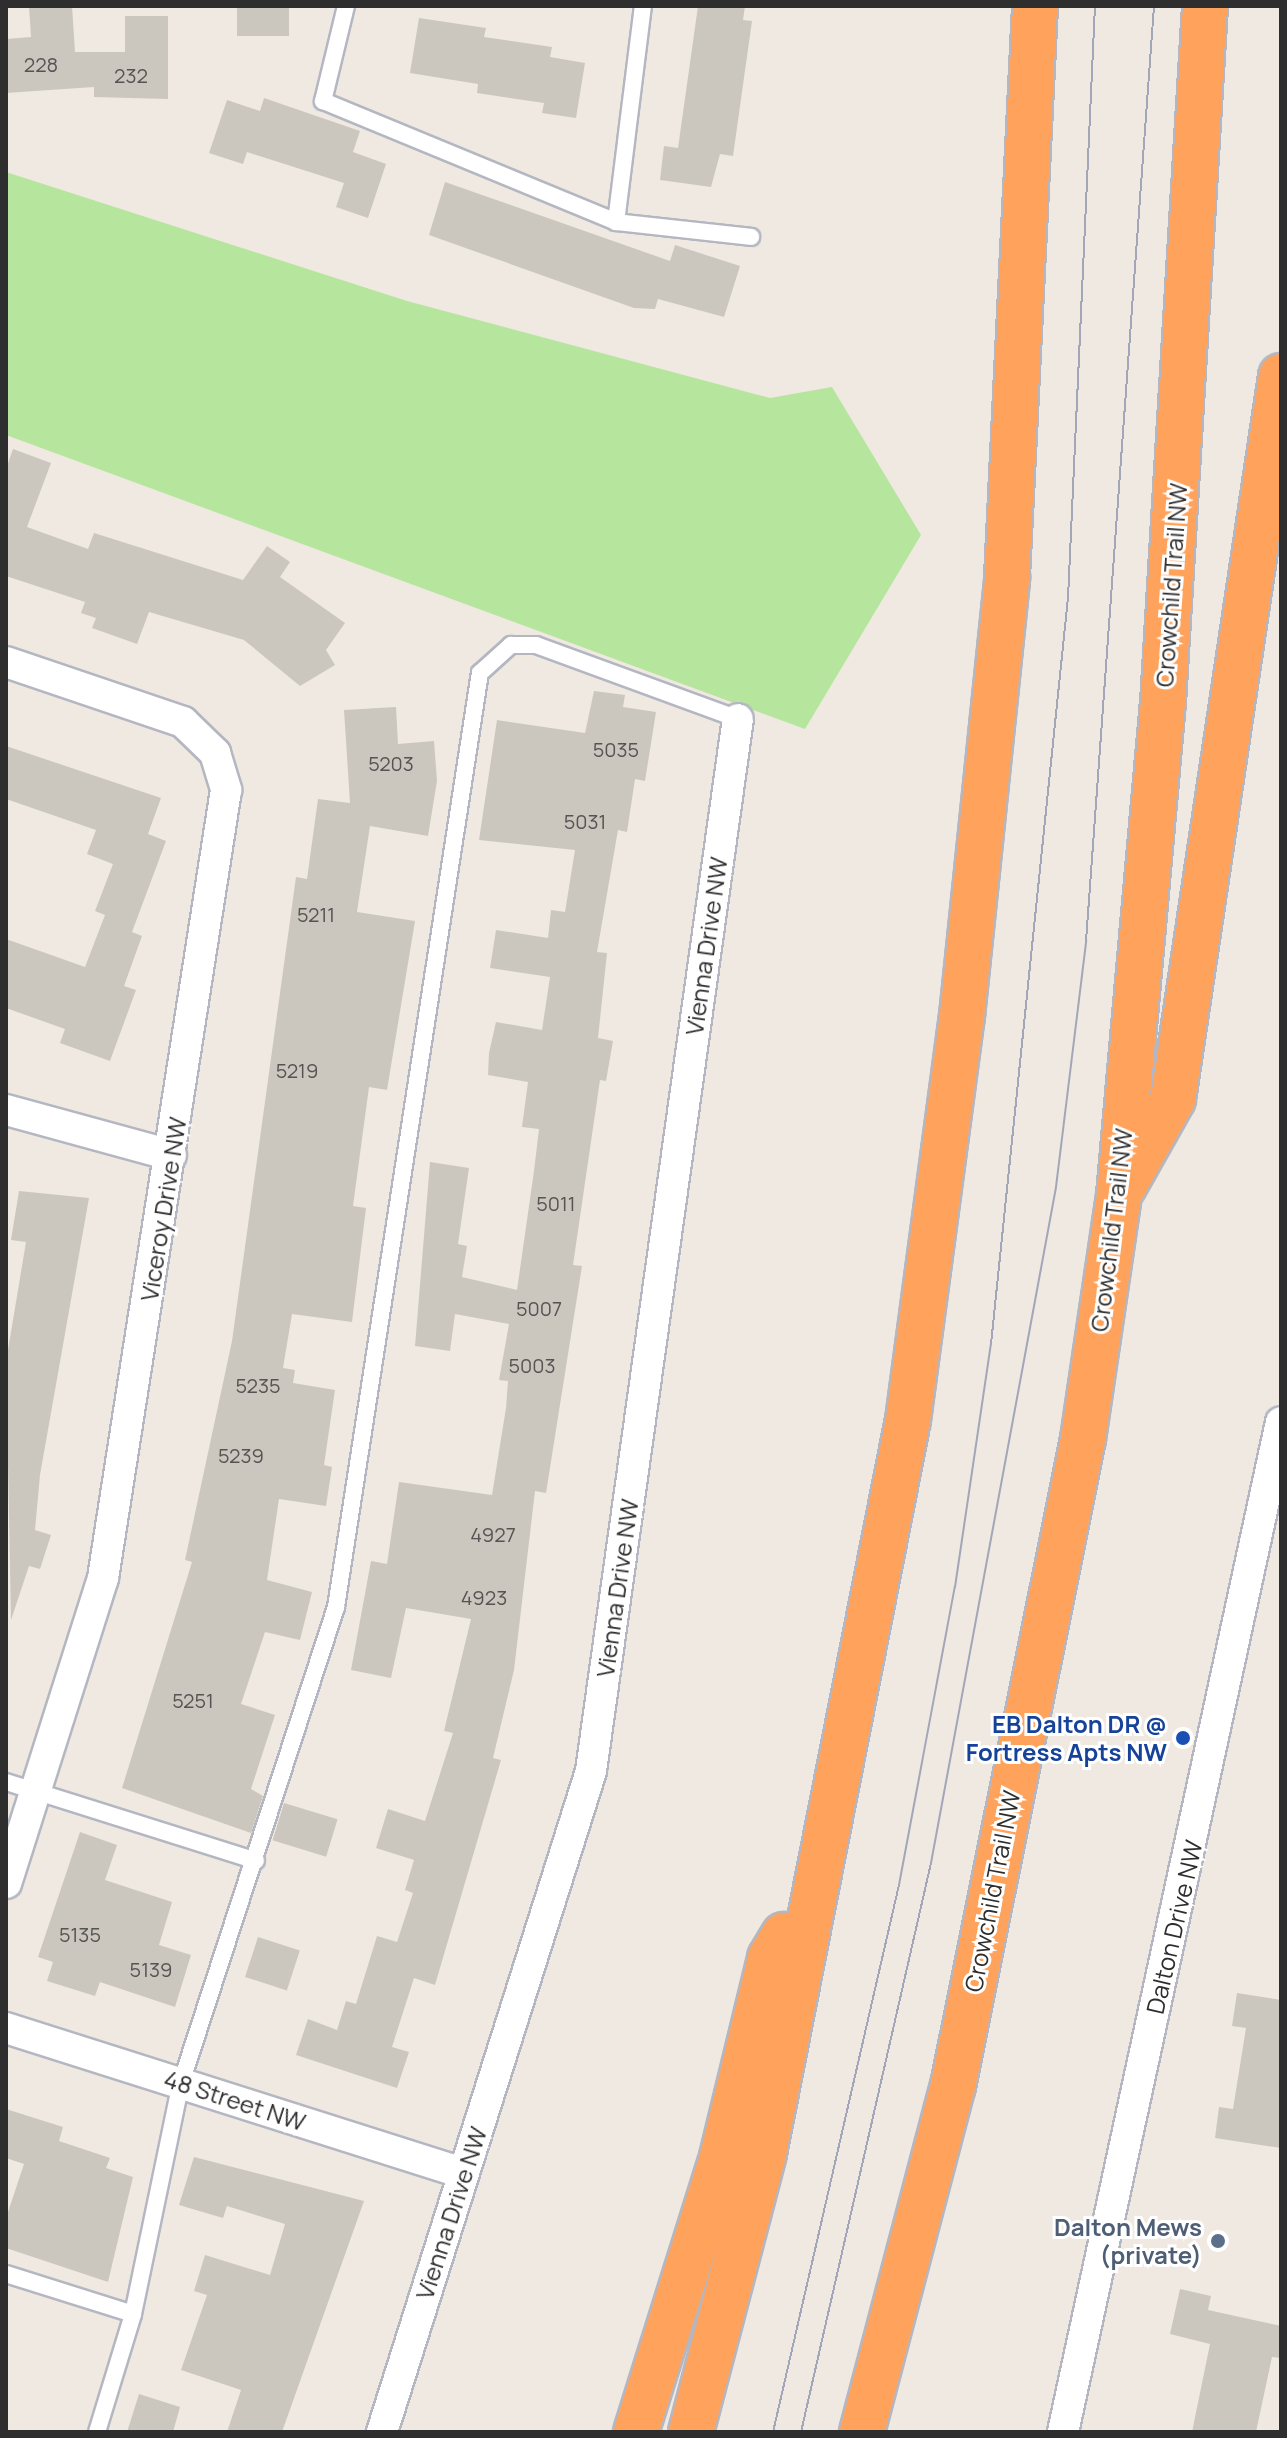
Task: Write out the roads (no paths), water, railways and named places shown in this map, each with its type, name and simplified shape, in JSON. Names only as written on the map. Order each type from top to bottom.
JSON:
[{"type":"highway","points":[[691,2432],[764,2153],[813,1884],[908,1420],[962,1016],[1007,577],[1035,6]]},
{"type":"highway","name":"Crowchild Trail NW","points":[[862,2432],[956,2070],[1083,1439],[1119,1195],[1163,703],[1205,6]]},
{"type":"highway","points":[[1119,1195],[1173,1099],[1281,376]]},
{"type":"highway","points":[[636,2432],[722,2157],[770,1958],[813,1884]]},
{"type":"street","name":"Viceroy Drive NW","points":[[6,662],[183,722],[223,768],[224,815],[103,1578],[6,1883]]},
{"type":"street","name":"Vienna Drive NW","points":[[382,2432],[591,1771],[738,719]]},
{"type":"street","points":[[6,1110],[171,1155]]},
{"type":"street","name":"Dalton Drive NW","points":[[1063,2432],[1281,1422]]},
{"type":"street","name":"48 Street NW","points":[[6,2028],[464,2173]]},
{"type":"lane","points":[[346,6],[323,101],[616,222],[751,237]]},
{"type":"lane","points":[[616,222],[643,6]]},
{"type":"lane","points":[[97,2432],[133,2314],[181,2083],[256,1861],[336,1607],[480,673],[511,645],[536,645],[738,719]]},
{"type":"lane","points":[[6,1782],[256,1861]]},
{"type":"lane","points":[[6,2274],[133,2314]]},
{"type":"tram line","points":[[773,2432],[899,1885],[955,1587],[991,1344],[1068,598],[1095,6]]},
{"type":"tram line","points":[[801,2432],[931,1863],[1056,1187],[1086,941],[1154,6]]},
{"type":"place","name":"EB Dalton DR @ Fortress Apts NW","points":[[1183,1738]]},
{"type":"place","name":"Dalton Mews (private)","points":[[1218,2241]]}]
